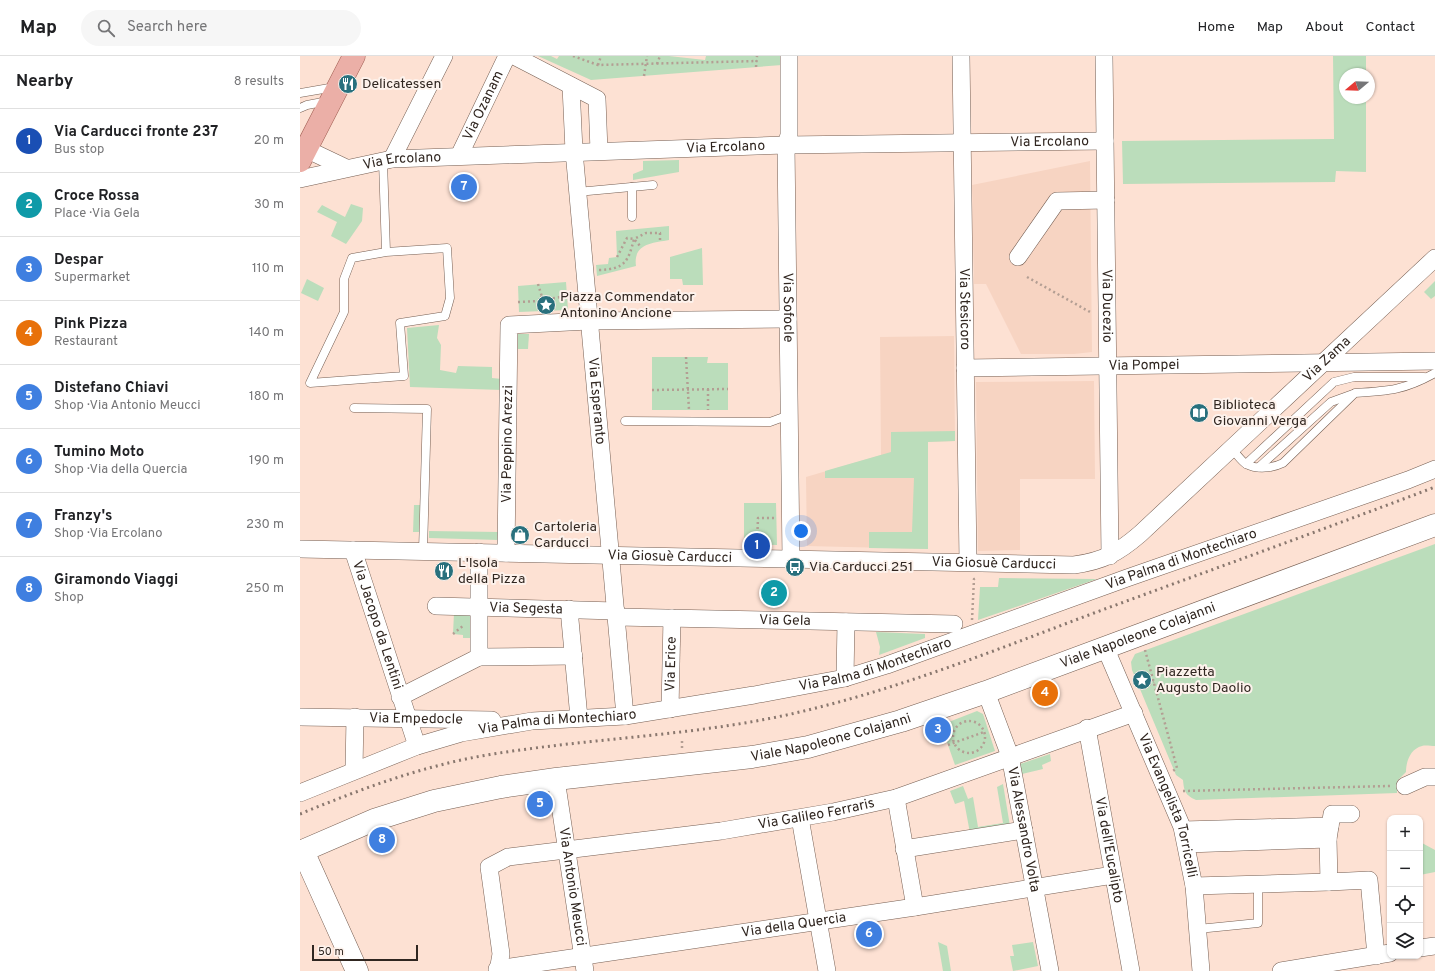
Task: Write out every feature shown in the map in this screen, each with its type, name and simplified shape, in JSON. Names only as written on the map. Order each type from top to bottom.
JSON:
[{"type":"main road","points":[[303,155],[354,56]]},
{"type":"street","points":[[388,160],[444,56]]},
{"type":"street","name":"Via Ozanam","points":[[459,156],[508,56]]},
{"type":"street","points":[[514,56],[597,99],[599,151]]},
{"type":"street","name":"Via Sofocle","points":[[788,56],[789,135],[786,145],[791,559]]},
{"type":"street","name":"Via Stesicoro","points":[[961,56],[968,562]]},
{"type":"street","name":"Via Ducezio","points":[[1104,56],[1109,365],[1110,556]]},
{"type":"street","name":"Via Esperanto","points":[[572,86],[577,192],[625,716]]},
{"type":"street","name":"Via Ercolano","points":[[300,179],[388,160],[459,156],[786,145],[1105,141]]},
{"type":"street","points":[[303,155],[346,168]]},
{"type":"street","points":[[1018,256],[1056,201],[1106,200]]},
{"type":"street","name":"Via Zama","points":[[1110,556],[1140,534],[1435,258]]},
{"type":"street","points":[[589,321],[788,319]]},
{"type":"street","name":"Via Peppino Arezzi","points":[[506,553],[509,325],[589,321]]},
{"type":"street","name":"Via Pompei","points":[[965,368],[1435,361]]},
{"type":"street","name":"Via Palma di Montechiaro","points":[[300,793],[354,770],[417,746],[461,733],[532,721],[625,716],[670,709],[844,678],[887,666],[1127,578],[1401,483],[1435,469]]},
{"type":"street","name":"Viale Napoleone Colajanni","points":[[302,852],[374,820],[434,801],[501,787],[556,779],[752,756],[808,747],[901,721],[986,692],[1435,525]]},
{"type":"street","name":"Via Giosuè Carducci","points":[[300,549],[1074,565],[1093,562],[1110,556]]},
{"type":"street","name":"Via Jacopo da Lentini","points":[[353,550],[417,746]]},
{"type":"street","points":[[479,552],[479,657]]},
{"type":"street","name":"Via Segesta","points":[[436,606],[569,609],[616,614]]},
{"type":"street","points":[[569,609],[579,718]]},
{"type":"street","name":"Via Gela","points":[[616,614],[672,618],[954,624]]},
{"type":"street","name":"Via Erice","points":[[670,709],[672,618]]},
{"type":"street","points":[[844,678],[846,622]]},
{"type":"street","name":"Via Evangelista Torricelli","points":[[1105,647],[1169,792],[1185,837],[1194,886],[1201,971]]},
{"type":"street","points":[[400,697],[479,657],[574,656]]},
{"type":"street","name":"Via Alessandro Volta","points":[[986,692],[1010,756],[1050,971]]},
{"type":"street","name":"Via Galileo Ferraris","points":[[498,970],[501,954],[489,867],[508,857],[721,831],[800,818],[896,798],[1087,728],[1134,713]]},
{"type":"street","name":"Via Empedocle","points":[[300,717],[532,721]]},
{"type":"street","points":[[354,770],[355,717]]},
{"type":"street","name":"Via dell'Eucalipto","points":[[1087,728],[1131,971]]},
{"type":"street","points":[[1406,786],[1425,777],[1435,777]]},
{"type":"street","name":"Via Antonio Meucci","points":[[556,779],[584,963]]},
{"type":"street","points":[[896,798],[915,907]]},
{"type":"street","points":[[1329,882],[1329,832],[1332,814],[1351,814]]},
{"type":"street","points":[[800,818],[827,971]]},
{"type":"street","points":[[904,849],[1024,830]]},
{"type":"street","points":[[1185,837],[1329,832]]},
{"type":"street","points":[[302,852],[357,971]]},
{"type":"street","name":"Via della Quercia","points":[[498,970],[584,963],[818,921],[1114,875]]},
{"type":"street","points":[[1194,886],[1369,880],[1373,960],[1281,971]]},
{"type":"street","points":[[1423,948],[1435,946]]},
{"type":"lane","points":[[300,93],[334,94]]},
{"type":"lane","points":[[300,108],[334,94]]},
{"type":"lane","points":[[386,252],[388,160]]},
{"type":"lane","points":[[577,192],[653,185]]},
{"type":"lane","points":[[632,187],[632,217]]},
{"type":"lane","points":[[447,248],[450,298],[445,316],[400,323],[404,376],[310,383],[344,312],[344,279],[352,258],[386,252],[447,248]]},
{"type":"lane","points":[[1246,464],[1334,382],[1354,377],[1432,375]]},
{"type":"lane","points":[[1259,468],[1331,402],[1355,393],[1393,391],[1432,375]]},
{"type":"lane","points":[[1231,448],[1246,464],[1259,468],[1269,468],[1283,464],[1355,393]]},
{"type":"lane","points":[[354,408],[427,409],[422,551]]},
{"type":"lane","points":[[625,421],[770,422],[789,414]]},
{"type":"lane","points":[[1198,929],[1258,923],[1258,884]]},
{"type":"path","points":[[573,56],[598,65],[757,61]]},
{"type":"path","points":[[598,65],[601,56]]},
{"type":"path","points":[[644,76],[644,64],[647,56]]},
{"type":"path","points":[[657,64],[660,56]]},
{"type":"path","points":[[756,67],[757,56]]},
{"type":"path","points":[[618,257],[627,238],[634,239],[646,233],[660,232],[660,242]]},
{"type":"path","points":[[634,239],[641,247]]},
{"type":"path","points":[[597,270],[611,270],[623,264],[630,254],[634,239]]},
{"type":"path","points":[[1027,277],[1090,312]]},
{"type":"path","points":[[538,284],[542,297]]},
{"type":"path","points":[[542,297],[548,299],[586,293]]},
{"type":"path","points":[[540,300],[541,304],[545,304],[548,299]]},
{"type":"path","points":[[518,302],[540,300]]},
{"type":"path","points":[[686,357],[689,410]]},
{"type":"path","points":[[652,390],[688,388],[728,389]]},
{"type":"path","points":[[708,389],[708,410]]},
{"type":"path","points":[[757,544],[758,518],[776,518]]},
{"type":"path","points":[[971,622],[974,579]]},
{"type":"path","points":[[1145,650],[1177,768],[1171,772],[1168,766]]},
{"type":"path","points":[[1137,690],[1154,682]]},
{"type":"path","points":[[973,722],[978,724],[984,732],[985,742],[982,747],[975,752],[970,753],[960,751],[954,743],[954,733],[963,723],[973,722]]},
{"type":"path","points":[[948,745],[984,732]]},
{"type":"path","points":[[1169,792],[1406,786]]},
{"type":"shaded area","points":[[1090,161],[1092,352],[1074,354],[1021,354],[986,284],[974,284],[972,185]]},
{"type":"shaded area","points":[[954,336],[955,441],[928,442],[928,549],[807,546],[806,477],[881,455],[880,337]]},
{"type":"shaded area","points":[[1094,381],[1095,479],[1020,479],[1020,550],[978,551],[976,382]]},
{"type":"green space","points":[[538,56],[551,56],[557,59],[559,56],[669,56],[705,60],[706,56],[782,56],[782,65],[591,80]]},
{"type":"green space","points":[[1333,56],[1366,56],[1366,68],[1339,68],[1339,104],[1366,104],[1366,172],[1336,171],[1335,182],[1123,184],[1122,141],[1334,139]]},
{"type":"green space","points":[[679,160],[679,172],[633,180],[633,174],[643,170],[643,161]]},
{"type":"green space","points":[[351,204],[363,208],[362,221],[346,244],[331,236],[337,222],[317,212],[322,205],[345,217]]},
{"type":"green space","points":[[669,226],[669,240],[656,242],[641,249],[636,259],[636,266],[597,276],[596,265],[608,264],[609,258],[617,257],[616,231]]},
{"type":"green space","points":[[702,248],[703,285],[683,285],[682,279],[670,279],[670,257]]},
{"type":"green space","points":[[307,279],[324,288],[318,301],[301,293]]},
{"type":"green space","points":[[1435,281],[1435,296],[1431,299],[1424,292]]},
{"type":"green space","points":[[566,282],[568,310],[519,312],[518,286]]},
{"type":"green space","points":[[439,325],[437,338],[441,345],[440,370],[456,373],[458,366],[492,367],[492,378],[502,379],[502,390],[410,387],[407,328]]},
{"type":"green space","points":[[518,334],[529,334],[528,349],[518,349]]},
{"type":"green space","points":[[652,357],[708,357],[707,363],[728,363],[728,410],[652,410]]},
{"type":"green space","points":[[955,431],[955,441],[928,442],[928,549],[869,548],[869,532],[912,532],[914,478],[825,478],[825,471],[891,452],[891,432]]},
{"type":"green space","points":[[744,503],[776,503],[777,545],[744,544]]},
{"type":"green space","points":[[414,505],[420,505],[419,532],[413,532]]},
{"type":"green space","points":[[429,531],[499,532],[499,540],[429,538]]},
{"type":"green space","points":[[1435,544],[1435,746],[1422,746],[1414,750],[1408,760],[1406,772],[1397,781],[1397,793],[1196,800],[1189,796],[1185,790],[1183,780],[1176,775],[1132,670],[1131,662],[1135,654]]},
{"type":"green space","points":[[999,578],[1097,579],[978,620],[980,587],[998,587]]},
{"type":"green space","points":[[454,613],[472,613],[472,638],[463,638],[463,635],[453,634]]},
{"type":"green space","points":[[876,632],[925,634],[925,638],[879,655],[880,647]]},
{"type":"green space","points":[[977,711],[983,714],[995,751],[955,765],[941,725]]},
{"type":"green space","points":[[1050,754],[1051,761],[1042,765],[1043,769],[1022,774],[1020,764]]},
{"type":"green space","points":[[1003,784],[1010,826],[970,833],[964,801],[955,804],[950,791],[963,786],[968,799],[973,797],[978,827],[1003,823],[997,787]]},
{"type":"green space","points":[[1423,844],[1435,850],[1435,872],[1423,874]]},
{"type":"green space","points":[[938,942],[947,946],[951,971],[943,971]]},
{"type":"green space","points":[[1033,942],[1038,966],[1013,971],[1010,956],[1014,956],[1012,945]]},
{"type":"railway","points":[[300,814],[392,779],[439,765],[487,755],[528,749],[732,725],[812,709],[884,689],[954,665],[1435,487]]},
{"type":"place","name":"Delicatessen","points":[[348,84]]},
{"type":"place","name":"Franzy's","points":[[464,187]]},
{"type":"place","name":"Piazza Commendator Antonino Ancione","points":[[546,305]]},
{"type":"place","name":"Biblioteca Giovanni Verga","points":[[1199,413]]},
{"type":"place","name":"Cartoleria Carducci","points":[[520,535]]},
{"type":"place","name":"Via Carducci fronte 237","points":[[757,546]]},
{"type":"place","name":"Via Carducci 251","points":[[795,567]]},
{"type":"place","name":"L'Isola della Pizza","points":[[444,571]]},
{"type":"place","name":"Croce Rossa","points":[[774,593]]},
{"type":"place","name":"Piazzetta Augusto Daolio","points":[[1142,680]]},
{"type":"place","name":"Pink Pizza","points":[[1045,693]]},
{"type":"place","name":"Despar","points":[[938,730]]},
{"type":"place","name":"Distefano Chiavi","points":[[540,804]]},
{"type":"place","name":"Giramondo Viaggi","points":[[382,840]]},
{"type":"place","name":"Tumino Moto","points":[[869,934]]}]
